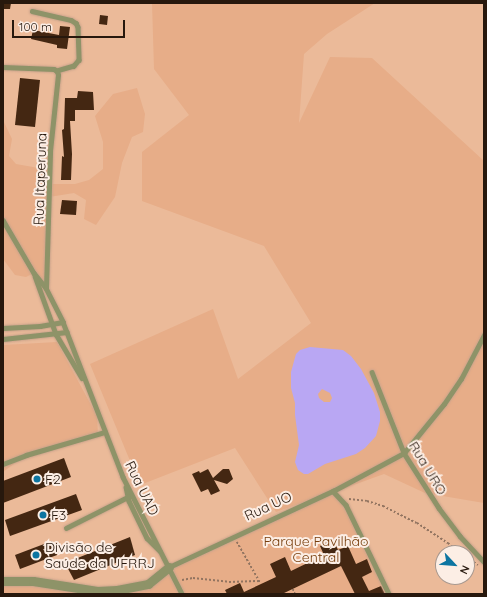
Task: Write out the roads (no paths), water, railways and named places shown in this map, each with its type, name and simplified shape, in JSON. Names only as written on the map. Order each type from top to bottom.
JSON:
[{"type":"street","name":"Rua UO","points":[[3,581],[33,581],[97,591],[118,590],[148,584],[169,567]]},
{"type":"lane","points":[[3,67],[54,69],[57,71],[74,66],[78,60],[78,26],[76,23],[71,20],[32,11]]},
{"type":"lane","name":"Rua Itaperuna","points":[[46,288],[50,151],[58,75],[57,71]]},
{"type":"lane","name":"Rua UAD","points":[[3,220],[34,272],[46,288],[63,322],[123,477],[182,594]]},
{"type":"lane","name":"Rua UAD","points":[[34,272],[56,334],[88,388]]},
{"type":"lane","points":[[3,328],[63,322]]},
{"type":"lane","points":[[3,339],[67,332]]},
{"type":"lane","name":"Rua UO","points":[[169,567],[333,491],[404,453],[428,426],[457,386],[484,335]]},
{"type":"lane","name":"Rua URO","points":[[372,372],[404,453],[439,508],[460,536],[484,562]]},
{"type":"lane","points":[[3,464],[26,454],[105,432]]},
{"type":"lane","points":[[123,477],[128,497],[146,538],[162,552]]},
{"type":"lane","points":[[333,491],[341,498],[389,594]]},
{"type":"lane","points":[[66,528],[128,497]]},
{"type":"place","name":"F2","points":[[37,479]]},
{"type":"place","name":"F3","points":[[43,515]]},
{"type":"place","name":"Divisão de Saúde da UFRRJ","points":[[36,555]]},
{"type":"park label","name":"Parque Pavilhão Central","points":[[316,550]]}]
